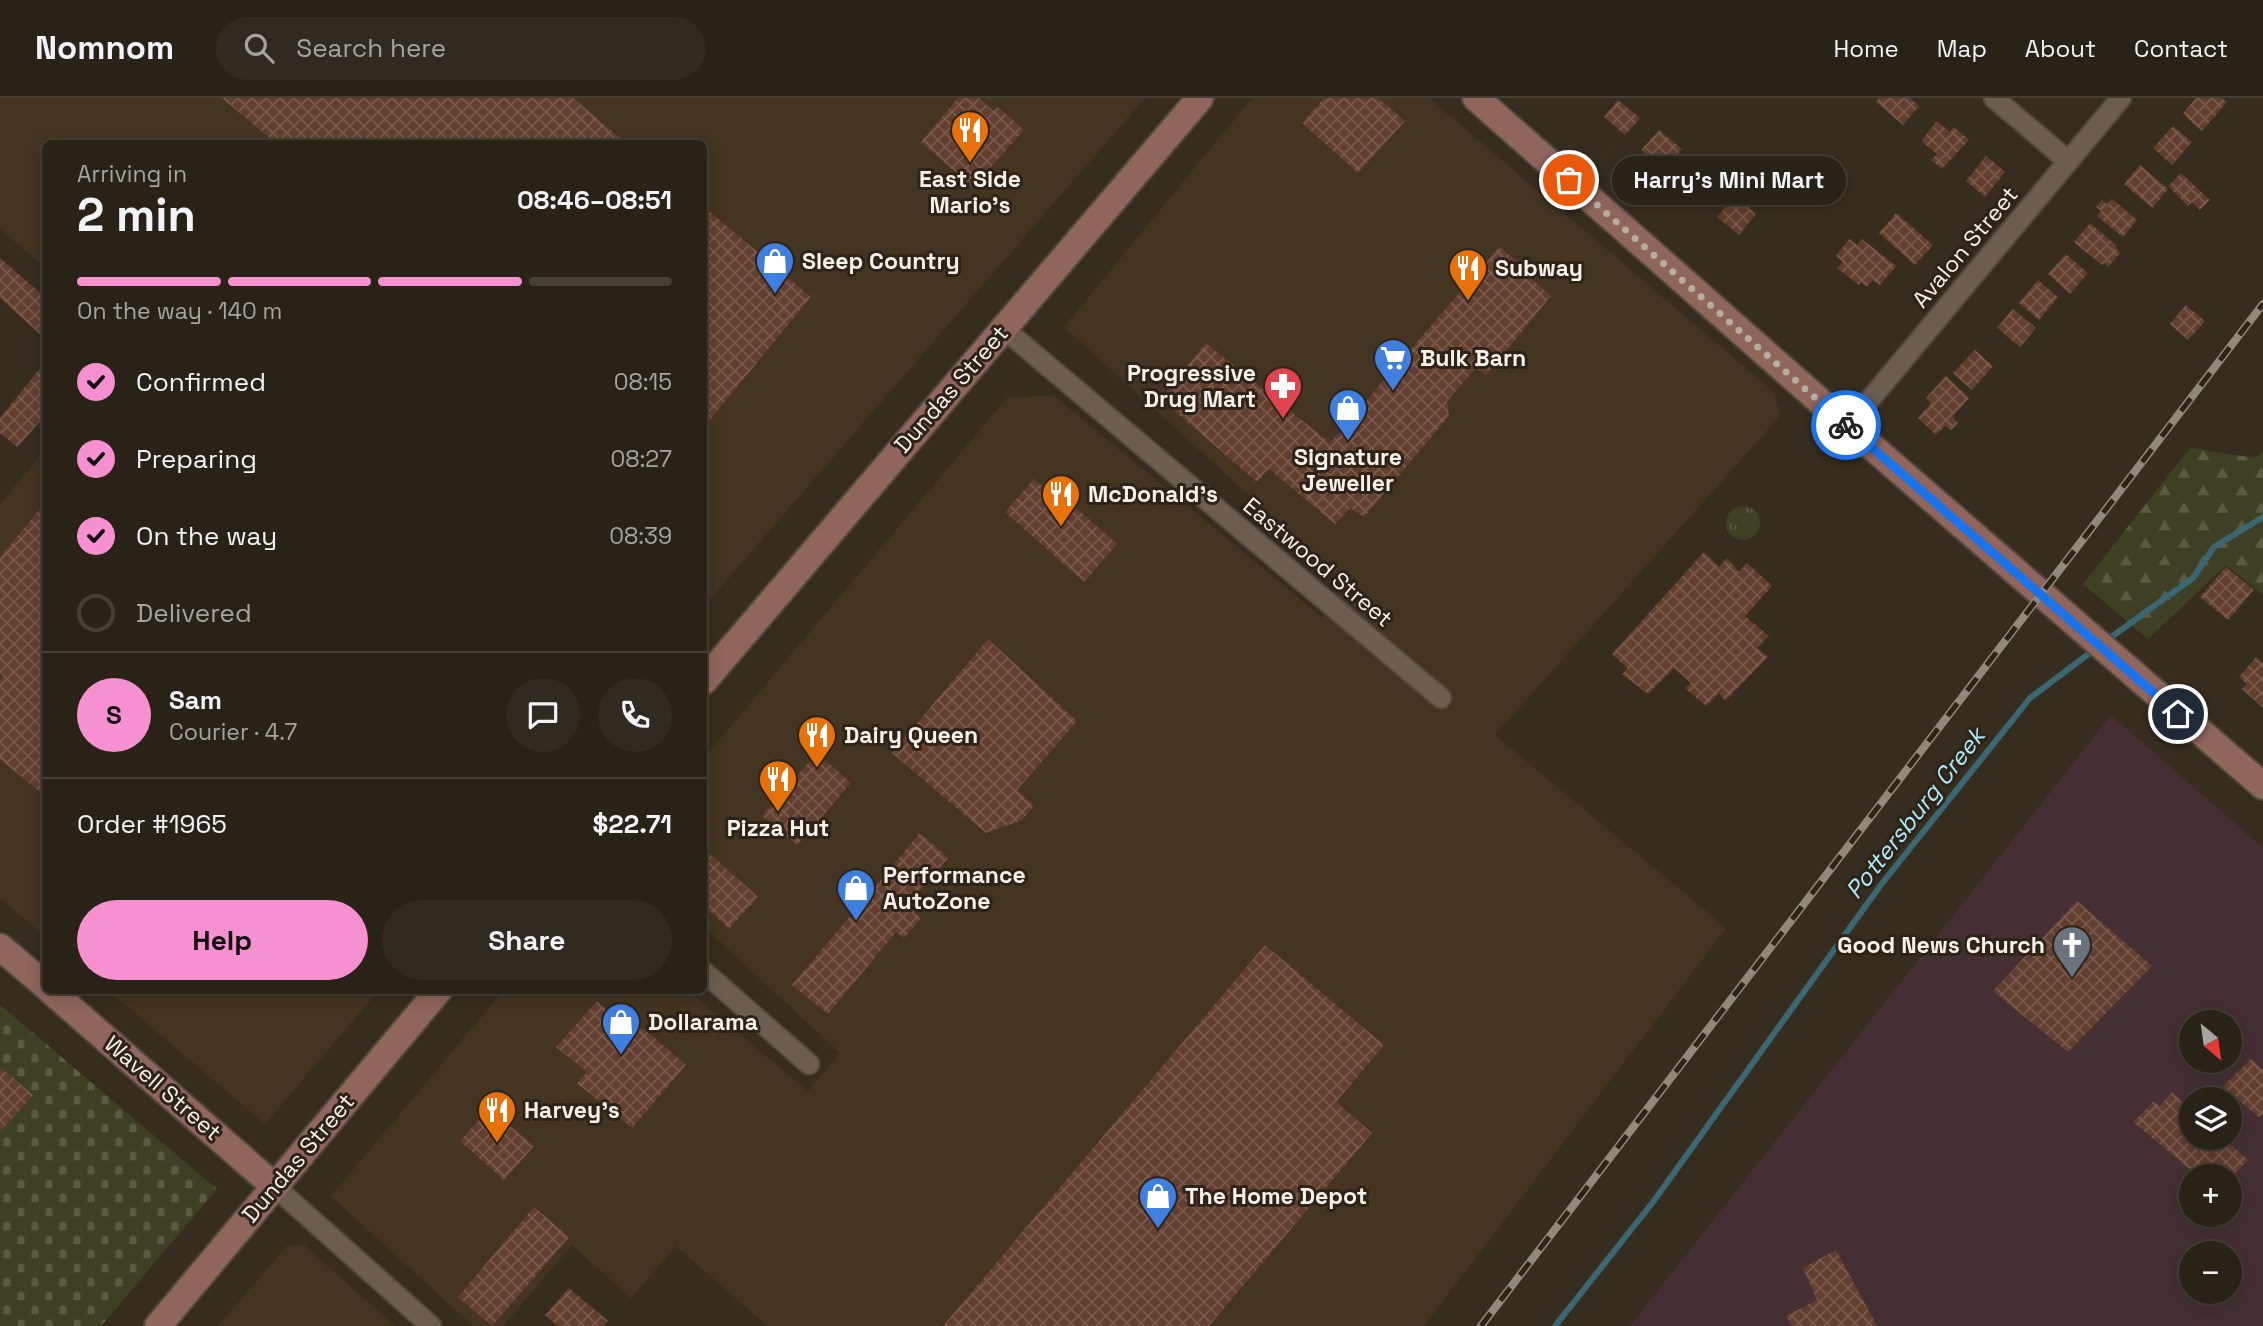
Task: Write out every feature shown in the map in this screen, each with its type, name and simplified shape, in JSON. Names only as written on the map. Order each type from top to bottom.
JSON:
[{"type":"main road","name":"Dundas Street","points":[[707,677],[1200,98]]},
{"type":"main road","points":[[1476,98],[1847,426],[2263,786]]},
{"type":"main road","points":[[0,947],[42,983]]},
{"type":"main road","name":"Wavell Street","points":[[55,994],[274,1186]]},
{"type":"main road","name":"Dundas Street","points":[[158,1326],[436,994]]},
{"type":"street","points":[[1994,98],[2068,161]]},
{"type":"street","name":"Avalon Street","points":[[1847,426],[2121,98]]},
{"type":"street","name":"Eastwood Street","points":[[1003,328],[1441,698]]},
{"type":"street","points":[[707,975],[809,1064]]},
{"type":"street","points":[[274,1186],[431,1326]]},
{"type":"shaded area","points":[[0,98],[1145,98],[707,603],[707,140],[42,140],[42,264],[0,229]]},
{"type":"shaded area","points":[[1252,98],[1429,98],[1774,392],[1780,416],[1495,735],[1726,928],[1424,1326],[767,1326],[676,1246],[631,1298],[572,1245],[503,1326],[473,1326],[331,1196],[500,994],[692,994],[808,1091],[840,1053],[707,930],[707,754],[1007,398],[1053,395],[1322,617],[1348,585],[1064,327]]},
{"type":"shaded area","points":[[42,454],[42,934],[0,898],[0,504]]},
{"type":"shaded area","points":[[2111,715],[2263,848],[2263,1326],[1630,1326]]},
{"type":"shaded area","points":[[113,994],[375,994],[265,1124]]},
{"type":"shaded area","points":[[304,1245],[395,1326],[218,1326],[287,1246]]},
{"type":"green space","points":[[2190,448],[2255,458],[2263,452],[2263,595],[2226,565],[2148,639],[2083,584]]},
{"type":"green space","points":[[1743,506],[1755,511],[1760,523],[1755,535],[1743,540],[1731,535],[1726,523],[1731,511]]},
{"type":"green space","points":[[0,1005],[217,1189],[101,1326],[0,1326]]},
{"type":"building","points":[[222,98],[573,98],[622,140],[272,140]]},
{"type":"building","name":"East Side Mario's","points":[[958,98],[979,98],[993,111],[998,107],[1024,130],[973,187],[921,142]]},
{"type":"building","points":[[1324,98],[1378,98],[1405,121],[1358,173],[1302,123]]},
{"type":"building","points":[[1879,98],[1910,98],[1919,106],[1903,125],[1876,102]]},
{"type":"building","points":[[2196,98],[2222,98],[2227,102],[2202,131],[2183,114]]},
{"type":"building","points":[[1618,100],[1640,118],[1625,135],[1604,117]]},
{"type":"building","points":[[1937,121],[1950,132],[1954,127],[1969,140],[1942,169],[1931,160],[1937,154],[1921,141]]},
{"type":"building","points":[[2173,126],[2192,142],[2172,165],[2153,148]]},
{"type":"building","points":[[1659,130],[1682,149],[1664,169],[1641,150]]},
{"type":"building","points":[[1700,156],[1724,177],[1702,204],[1697,200],[1693,204],[1684,196],[1688,193],[1677,184]]},
{"type":"building","points":[[1986,156],[2005,172],[1985,197],[1966,181]]},
{"type":"building","points":[[2140,165],[2168,189],[2152,208],[2124,184]]},
{"type":"building","points":[[2181,173],[2210,200],[2200,210],[2192,202],[2188,206],[2168,186]]},
{"type":"building","points":[[1735,196],[1756,214],[1739,235],[1717,217]]},
{"type":"building","points":[[2112,199],[2137,220],[2123,237],[2097,216],[2101,211],[2096,207],[2102,200],[2107,204]]},
{"type":"building","points":[[707,210],[811,297],[707,423]]},
{"type":"building","points":[[1896,213],[1933,245],[1915,265],[1879,233]]},
{"type":"building","points":[[2090,223],[2117,246],[2115,248],[2120,253],[2108,267],[2074,242]]},
{"type":"building","points":[[1849,239],[1857,245],[1862,239],[1896,266],[1880,285],[1873,280],[1867,287],[1861,282],[1859,285],[1837,268],[1843,262],[1836,256]]},
{"type":"building","points":[[1499,247],[1521,264],[1518,267],[1551,296],[1486,375],[1476,368],[1447,401],[1449,416],[1364,517],[1350,508],[1335,524],[1269,469],[1257,482],[1161,399],[1206,343],[1330,443]]},
{"type":"building","points":[[2066,254],[2088,273],[2070,294],[2048,274]]},
{"type":"building","points":[[0,258],[42,295],[42,336],[0,298]]},
{"type":"building","points":[[2038,280],[2058,297],[2039,320],[2019,303]]},
{"type":"building","points":[[2186,305],[2205,321],[2188,340],[2170,324]]},
{"type":"building","points":[[2013,309],[2036,328],[2020,347],[1997,328]]},
{"type":"building","points":[[1975,350],[1993,366],[1972,390],[1953,373]]},
{"type":"building","points":[[42,366],[42,419],[17,447],[0,433],[0,418]]},
{"type":"building","points":[[1946,376],[1969,398],[1952,417],[1958,423],[1951,430],[1945,426],[1936,435],[1918,418],[1931,403],[1926,398]]},
{"type":"building","name":"McDonald's","points":[[1034,479],[1051,494],[1055,489],[1117,544],[1084,582],[1005,512]]},
{"type":"building","points":[[42,507],[42,794],[0,759],[0,680],[4,676],[0,673],[0,557]]},
{"type":"building","points":[[1704,552],[1719,567],[1727,558],[1739,572],[1747,563],[1772,586],[1745,616],[1769,636],[1757,648],[1768,657],[1725,701],[1719,693],[1706,706],[1685,688],[1691,683],[1674,668],[1648,694],[1622,674],[1628,669],[1612,654]]},
{"type":"building","points":[[2226,567],[2254,590],[2228,620],[2200,597]]},
{"type":"building","points":[[988,639],[1077,721],[1017,790],[1034,806],[1022,820],[986,833],[892,753]]},
{"type":"building","points":[[2256,657],[2263,663],[2263,708],[2242,689],[2247,684],[2239,677]]},
{"type":"building","points":[[817,753],[851,783],[797,845],[762,816]]},
{"type":"building","points":[[920,833],[948,858],[913,899],[920,906],[914,912],[921,918],[904,938],[896,932],[828,1014],[792,985]]},
{"type":"building","points":[[709,853],[758,897],[729,929],[707,909]]},
{"type":"building","name":"Good News Church","points":[[2077,901],[2152,966],[2068,1052],[1993,991]]},
{"type":"building","name":"The Home Depot","points":[[1265,945],[1384,1045],[1336,1102],[1372,1133],[1209,1326],[943,1326]]},
{"type":"building","name":"Dollarama","points":[[597,1001],[626,1027],[644,1029],[686,1065],[632,1128],[577,1083],[587,1072],[556,1047]]},
{"type":"building","points":[[2251,1059],[2263,1070],[2263,1114],[2259,1117],[2242,1103],[2242,1087],[2222,1087],[2236,1073],[2242,1073],[2242,1068]]},
{"type":"building","points":[[0,1067],[33,1095],[0,1132]]},
{"type":"building","points":[[2172,1092],[2179,1098],[2179,1150],[2237,1150],[2248,1160],[2242,1166],[2242,1164],[2184,1164],[2133,1122],[2153,1102],[2160,1106]]},
{"type":"building","name":"Harvey's","points":[[489,1109],[534,1146],[504,1180],[460,1141]]},
{"type":"building","points":[[534,1207],[569,1237],[492,1326],[458,1297]]},
{"type":"building","points":[[1836,1250],[1877,1326],[1792,1326],[1786,1316],[1817,1300],[1803,1268]]},
{"type":"building","points":[[569,1288],[608,1321],[603,1326],[558,1326],[545,1315]]},
{"type":"waterway","name":"Pottersburg Creek","points":[[2107,640],[2193,578],[2214,547],[2263,517]]},
{"type":"waterway","name":"Pottersburg Creek","points":[[1555,1326],[1653,1202],[1880,886],[2030,698],[2095,649]]},
{"type":"railway","points":[[1481,1326],[2263,304]]},
{"type":"way so far","points":[[1569,180],[1846,425]]},
{"type":"place","name":"East Side Mario's","points":[[970,164]]},
{"type":"place","name":"Harry's Mini Mart","points":[[1569,180]]},
{"type":"place","name":"Sleep Country","points":[[775,295]]},
{"type":"place","name":"Subway","points":[[1468,302]]},
{"type":"place","name":"Bulk Barn","points":[[1393,392]]},
{"type":"place","name":"Progressive Drug Mart","points":[[1283,420]]},
{"type":"place","name":"Signature Jeweller","points":[[1348,442]]},
{"type":"place","name":"McDonald's","points":[[1061,528]]},
{"type":"place","name":"Dairy Queen","points":[[817,769]]},
{"type":"place","name":"Pizza Hut","points":[[778,813]]},
{"type":"place","name":"Performance AutoZone","points":[[856,922]]},
{"type":"place","name":"Good News Church","points":[[2072,979]]},
{"type":"place","name":"Dollarama","points":[[621,1056]]},
{"type":"place","name":"Harvey's","points":[[497,1144]]},
{"type":"place","name":"The Home Depot","points":[[1158,1230]]},
{"type":"route","points":[[1846,425],[2178,714]]}]
